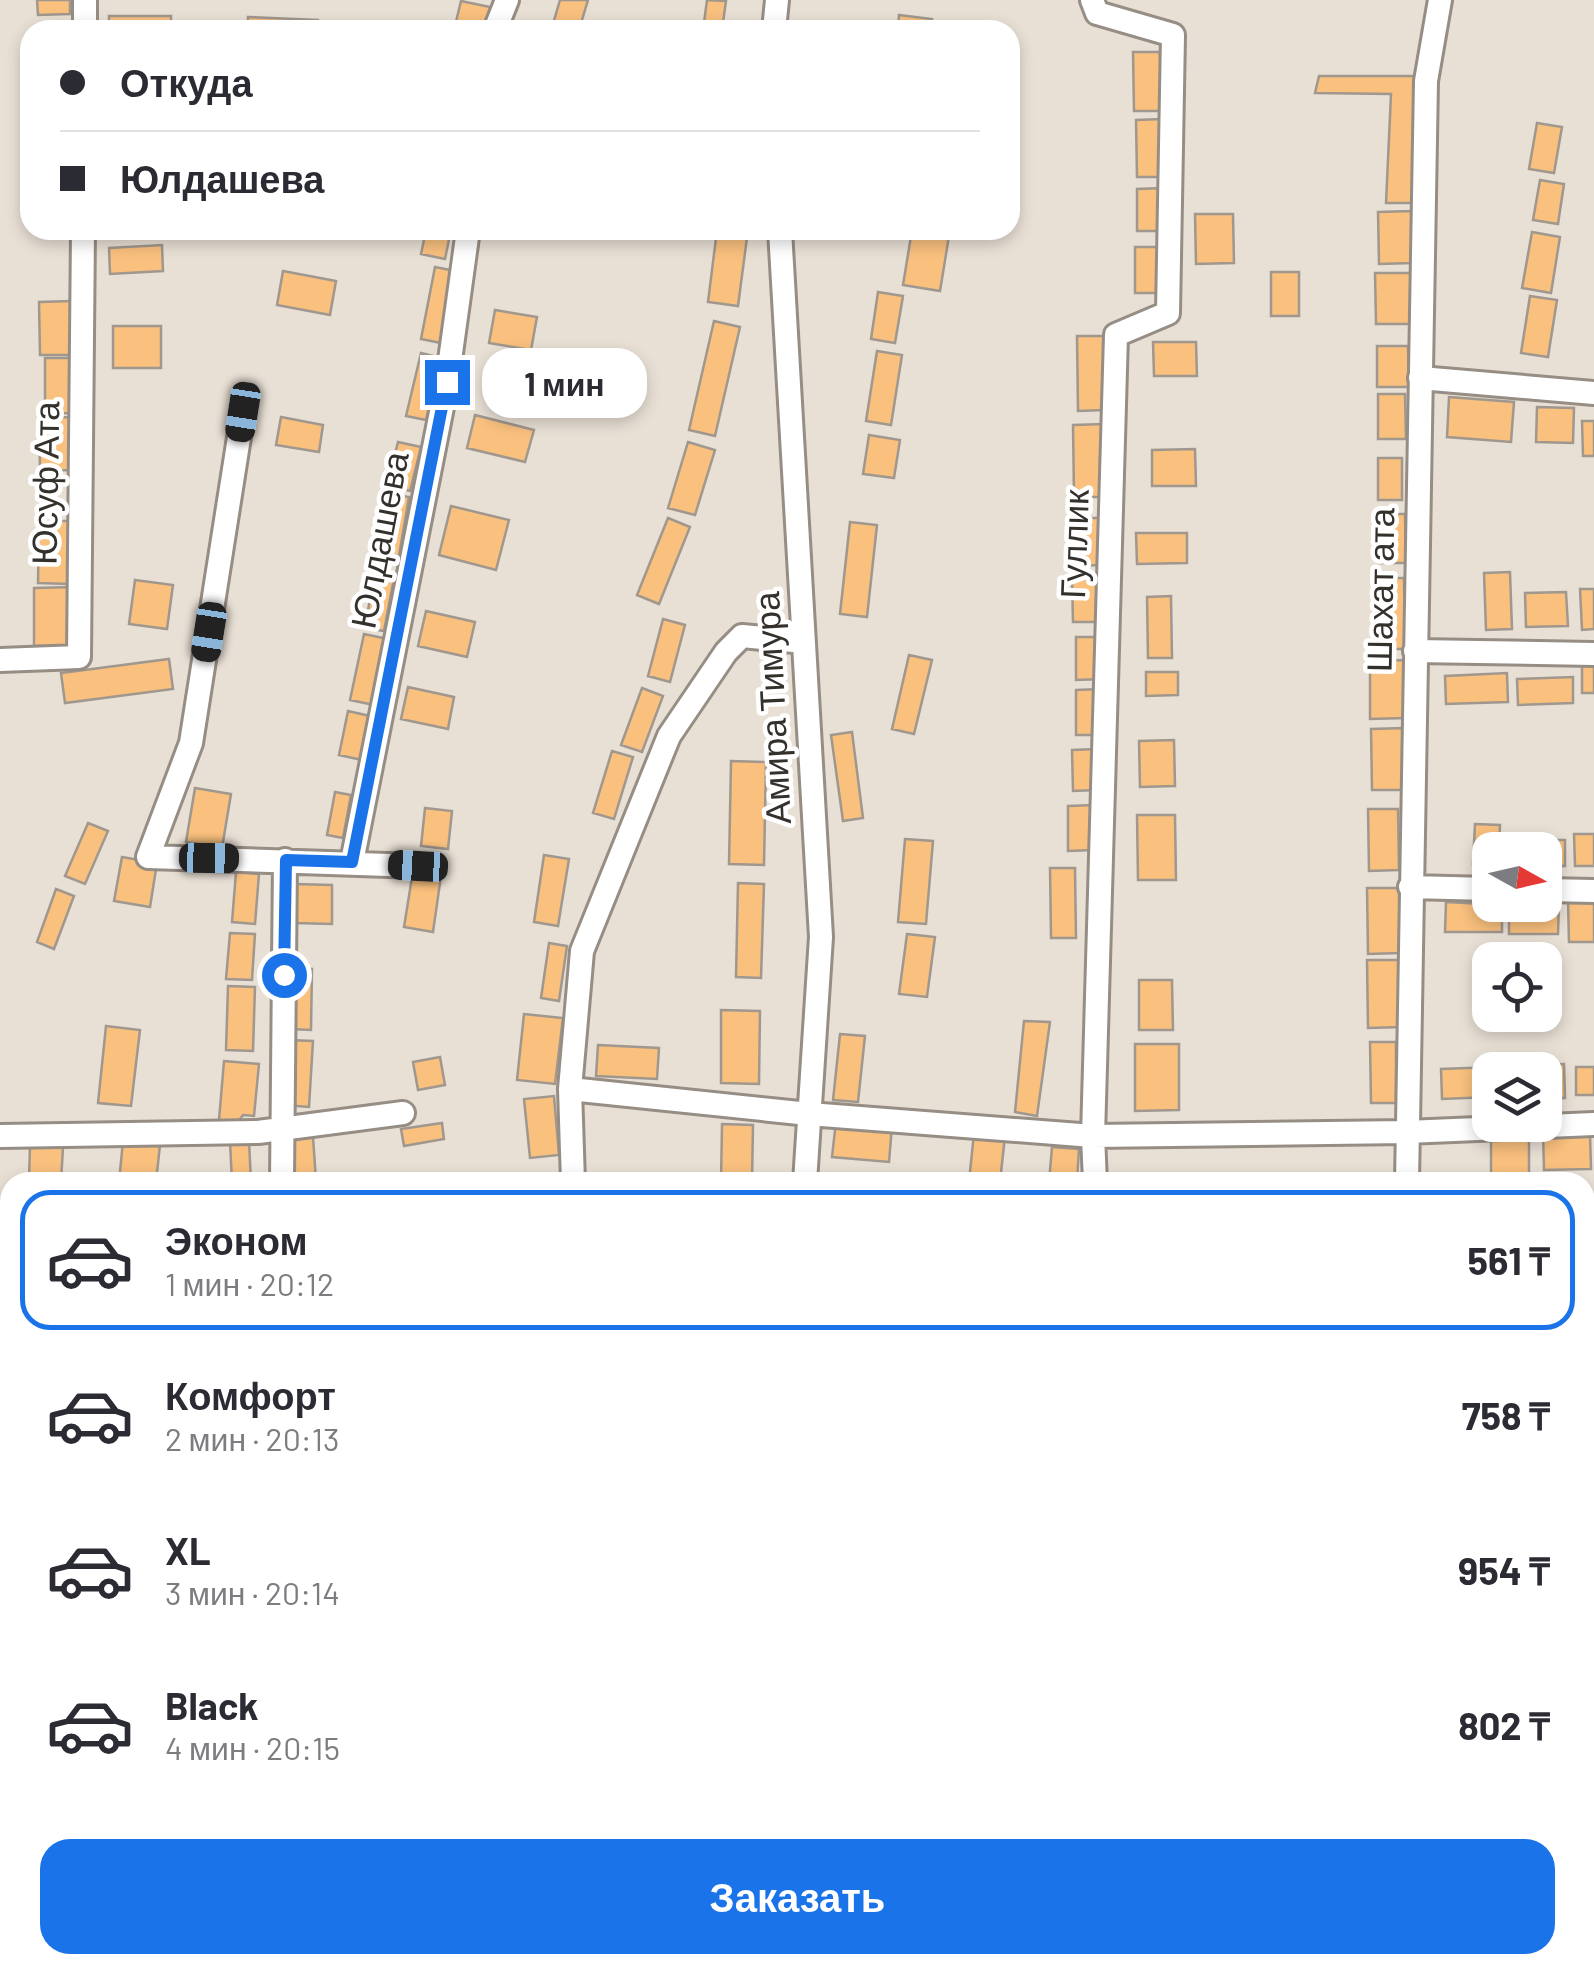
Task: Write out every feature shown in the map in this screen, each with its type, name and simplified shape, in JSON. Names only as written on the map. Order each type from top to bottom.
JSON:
[{"type":"street","name":"Гуллик","points":[[1092,0],[1097,12],[1173,35],[1168,313],[1116,335],[1095,1172]]},
{"type":"street","name":"Шахат ата","points":[[1407,1172],[1426,81],[1440,0]]},
{"type":"street","name":"Юсуф Ата","points":[[0,660],[79,657],[83,240]]},
{"type":"street","name":"Юлдашева","points":[[352,862],[447,382],[467,240]]},
{"type":"street","name":"Амира Тимура","points":[[781,240],[821,937],[806,1172]]},
{"type":"street","points":[[1420,378],[1594,393]]},
{"type":"street","points":[[243,412],[192,743],[148,857],[418,866]]},
{"type":"street","points":[[573,1172],[570,1089],[582,951],[670,736],[726,652],[742,636],[804,642]]},
{"type":"street","points":[[1415,651],[1594,654]]},
{"type":"street","points":[[282,1172],[286,860]]},
{"type":"street","points":[[1410,887],[1472,889]]},
{"type":"street","points":[[1562,890],[1594,891]]},
{"type":"street","points":[[570,1089],[810,1114],[1094,1136],[1406,1132],[1594,1124]]},
{"type":"street","points":[[0,1136],[258,1132],[404,1113]]},
{"type":"building","points":[[37,0],[70,0],[70,14],[38,15]]},
{"type":"building","points":[[560,0],[588,0],[582,20],[554,20]]},
{"type":"building","points":[[707,0],[726,1],[723,20],[704,20]]},
{"type":"building","points":[[461,1],[490,7],[487,20],[456,20]]},
{"type":"building","points":[[899,15],[932,19],[932,20],[899,20]]},
{"type":"building","points":[[109,16],[171,16],[171,20],[109,20]]},
{"type":"building","points":[[248,17],[318,20],[248,20]]},
{"type":"building","points":[[1133,52],[1160,52],[1161,111],[1134,111]]},
{"type":"building","points":[[1319,76],[1417,76],[1415,203],[1386,203],[1391,94],[1315,93]]},
{"type":"building","points":[[1162,119],[1163,177],[1137,177],[1136,120]]},
{"type":"building","points":[[1537,123],[1562,127],[1554,173],[1529,169]]},
{"type":"building","points":[[1540,180],[1564,184],[1558,224],[1533,220]]},
{"type":"building","points":[[1163,188],[1164,231],[1137,231],[1137,189]]},
{"type":"building","points":[[1412,211],[1413,263],[1379,264],[1378,212]]},
{"type":"building","points":[[1195,214],[1233,214],[1234,263],[1196,264]]},
{"type":"building","points":[[1532,232],[1560,237],[1551,293],[1522,288]]},
{"type":"building","points":[[424,240],[449,240],[445,259],[421,254]]},
{"type":"building","points":[[716,240],[747,240],[738,306],[708,302]]},
{"type":"building","points":[[910,240],[948,240],[940,291],[903,285]]},
{"type":"building","points":[[162,245],[163,271],[110,274],[109,248]]},
{"type":"building","points":[[1135,247],[1158,247],[1159,293],[1135,293]]},
{"type":"building","points":[[435,267],[455,271],[441,343],[421,339]]},
{"type":"building","points":[[283,271],[336,281],[330,315],[277,305]]},
{"type":"building","points":[[1271,272],[1299,272],[1299,316],[1271,316]]},
{"type":"building","points":[[1375,273],[1413,273],[1413,324],[1376,324]]},
{"type":"building","points":[[878,292],[903,296],[895,343],[871,339]]},
{"type":"building","points":[[1530,296],[1557,300],[1548,357],[1521,353]]},
{"type":"building","points":[[71,301],[72,355],[40,355],[39,302]]},
{"type":"building","points":[[495,310],[537,317],[531,350],[489,343]]},
{"type":"building","points":[[714,321],[740,327],[715,436],[689,430]]},
{"type":"building","points":[[113,326],[161,326],[161,368],[113,368]]},
{"type":"building","points":[[1077,336],[1104,336],[1105,410],[1078,411]]},
{"type":"building","points":[[1153,342],[1196,342],[1197,376],[1154,376]]},
{"type":"building","points":[[1377,346],[1408,346],[1409,387],[1377,387]]},
{"type":"building","points":[[877,351],[902,355],[891,425],[866,421]]},
{"type":"building","points":[[421,353],[441,358],[426,420],[406,416]]},
{"type":"building","points":[[45,358],[70,358],[70,413],[45,414]]},
{"type":"building","points":[[1378,394],[1405,394],[1406,439],[1378,439]]},
{"type":"building","points":[[1449,397],[1514,402],[1511,442],[1447,437]]},
{"type":"building","points":[[1537,407],[1574,408],[1573,443],[1536,442]]},
{"type":"building","points":[[475,415],[534,430],[525,462],[467,448]]},
{"type":"building","points":[[72,417],[73,470],[40,471],[39,418]]},
{"type":"building","points":[[281,417],[323,425],[319,452],[276,445]]},
{"type":"building","points":[[1582,421],[1594,421],[1594,456],[1583,456]]},
{"type":"building","points":[[1104,424],[1105,497],[1074,497],[1073,425]]},
{"type":"building","points":[[869,435],[900,440],[894,478],[863,474]]},
{"type":"building","points":[[398,442],[421,447],[410,491],[387,485]]},
{"type":"building","points":[[688,442],[715,450],[695,515],[668,508]]},
{"type":"building","points":[[1195,449],[1196,486],[1152,486],[1152,450]]},
{"type":"building","points":[[1378,458],[1402,458],[1402,500],[1378,500]]},
{"type":"building","points":[[388,494],[409,497],[399,556],[378,553]]},
{"type":"building","points":[[451,506],[509,520],[496,570],[439,555]]},
{"type":"building","points":[[1378,514],[1405,514],[1406,563],[1379,563]]},
{"type":"building","points":[[668,518],[690,527],[659,604],[637,595]]},
{"type":"building","points":[[1071,518],[1100,518],[1100,565],[1072,566]]},
{"type":"building","points":[[39,521],[70,521],[69,584],[38,583]]},
{"type":"building","points":[[850,522],[877,525],[867,617],[840,614]]},
{"type":"building","points":[[1136,533],[1187,533],[1187,563],[1137,564]]},
{"type":"building","points":[[375,570],[395,573],[384,631],[365,628]]},
{"type":"building","points":[[1510,572],[1512,629],[1486,630],[1484,573]]},
{"type":"building","points":[[1097,577],[1097,622],[1073,622],[1072,578]]},
{"type":"building","points":[[1375,578],[1404,578],[1405,649],[1376,649]]},
{"type":"building","points":[[135,580],[173,585],[167,629],[129,624]]},
{"type":"building","points":[[73,587],[74,646],[34,646],[34,588]]},
{"type":"building","points":[[1580,589],[1594,589],[1594,629],[1582,630]]},
{"type":"building","points":[[1566,592],[1568,626],[1526,627],[1525,593]]},
{"type":"building","points":[[1171,596],[1172,658],[1148,658],[1147,597]]},
{"type":"building","points":[[426,611],[475,622],[467,657],[418,646]]},
{"type":"building","points":[[663,619],[685,625],[670,682],[648,676]]},
{"type":"building","points":[[364,634],[388,639],[374,705],[350,700]]},
{"type":"building","points":[[1076,637],[1103,637],[1103,679],[1076,680]]},
{"type":"building","points":[[909,655],[932,660],[914,734],[892,729]]},
{"type":"building","points":[[169,659],[173,689],[65,703],[61,673]]},
{"type":"building","points":[[1405,660],[1406,718],[1370,719],[1370,661]]},
{"type":"building","points":[[1582,665],[1594,665],[1594,693],[1582,693]]},
{"type":"building","points":[[1146,672],[1178,672],[1178,695],[1146,696]]},
{"type":"building","points":[[1507,673],[1508,702],[1446,704],[1445,676]]},
{"type":"building","points":[[1573,677],[1573,703],[1518,705],[1517,679]]},
{"type":"building","points":[[408,687],[454,697],[448,729],[401,719]]},
{"type":"building","points":[[642,688],[663,696],[642,752],[621,745]]},
{"type":"building","points":[[1100,689],[1100,735],[1076,735],[1076,690]]},
{"type":"building","points":[[348,711],[370,716],[362,760],[339,755]]},
{"type":"building","points":[[1403,728],[1404,790],[1372,790],[1371,729]]},
{"type":"building","points":[[852,732],[863,818],[843,821],[831,735]]},
{"type":"building","points":[[1174,740],[1175,786],[1140,787],[1139,741]]},
{"type":"building","points":[[1096,749],[1097,790],[1073,791],[1072,750]]},
{"type":"building","points":[[612,751],[633,757],[614,819],[593,813]]},
{"type":"building","points":[[731,761],[766,762],[764,865],[729,864]]},
{"type":"building","points":[[195,788],[231,794],[222,848],[186,842]]},
{"type":"building","points":[[335,792],[351,795],[343,838],[327,835]]},
{"type":"building","points":[[1094,805],[1094,850],[1068,851],[1068,806]]},
{"type":"building","points":[[425,808],[452,811],[448,849],[421,846]]},
{"type":"building","points":[[1368,809],[1398,809],[1399,870],[1369,871]]},
{"type":"building","points":[[1137,815],[1175,815],[1176,880],[1138,880]]},
{"type":"building","points":[[88,823],[108,831],[85,884],[65,876]]},
{"type":"building","points":[[1475,824],[1500,825],[1500,832],[1475,832]]},
{"type":"building","points":[[1574,834],[1594,834],[1594,866],[1575,866]]},
{"type":"building","points":[[905,839],[933,841],[926,924],[898,922]]},
{"type":"building","points":[[1562,840],[1565,840],[1562,866]]},
{"type":"building","points":[[544,855],[569,859],[558,926],[534,922]]},
{"type":"building","points":[[122,857],[157,863],[150,907],[114,901]]},
{"type":"building","points":[[1050,868],[1075,868],[1076,938],[1051,938]]},
{"type":"building","points":[[413,871],[441,876],[433,932],[404,927]]},
{"type":"building","points":[[236,872],[259,874],[255,924],[232,922]]},
{"type":"building","points":[[738,883],[764,884],[761,978],[736,977]]},
{"type":"building","points":[[295,884],[332,885],[332,924],[294,923]]},
{"type":"building","points":[[1367,888],[1399,888],[1400,953],[1368,954]]},
{"type":"building","points":[[56,889],[74,896],[54,949],[37,942]]},
{"type":"building","points":[[1594,901],[1594,942],[1569,942],[1568,902]]},
{"type":"building","points":[[1446,902],[1472,903],[1472,922],[1502,922],[1502,932],[1445,932]]},
{"type":"building","points":[[1509,922],[1558,922],[1558,934],[1509,934]]},
{"type":"building","points":[[230,933],[255,934],[252,980],[226,979]]},
{"type":"building","points":[[907,934],[935,937],[927,997],[899,994]]},
{"type":"building","points":[[549,943],[567,946],[559,1001],[541,998]]},
{"type":"building","points":[[1367,960],[1402,960],[1403,1027],[1368,1028]]},
{"type":"building","points":[[291,968],[312,969],[311,1030],[290,1029]]},
{"type":"building","points":[[1139,980],[1172,980],[1173,1030],[1139,1030]]},
{"type":"building","points":[[228,986],[255,987],[253,1051],[226,1050]]},
{"type":"building","points":[[721,1010],[760,1011],[759,1084],[721,1083]]},
{"type":"building","points":[[524,1014],[563,1018],[555,1084],[517,1080]]},
{"type":"building","points":[[1024,1021],[1050,1022],[1037,1116],[1015,1112]]},
{"type":"building","points":[[106,1026],[140,1030],[131,1106],[98,1103]]},
{"type":"building","points":[[840,1034],[865,1036],[858,1102],[833,1100]]},
{"type":"building","points":[[288,1040],[313,1041],[309,1107],[284,1105]]},
{"type":"building","points":[[1370,1042],[1396,1042],[1396,1103],[1371,1103]]},
{"type":"building","points":[[1135,1044],[1179,1044],[1179,1110],[1135,1111]]},
{"type":"building","points":[[598,1045],[659,1048],[657,1079],[596,1076]]},
{"type":"building","points":[[440,1057],[445,1085],[418,1090],[413,1062]]},
{"type":"building","points":[[224,1061],[259,1064],[254,1116],[243,1115],[238,1122],[219,1120]]},
{"type":"building","points":[[1564,1064],[1565,1098],[1562,1098]]},
{"type":"building","points":[[1576,1067],[1594,1067],[1594,1095],[1576,1095]]},
{"type":"building","points":[[1472,1068],[1472,1098],[1442,1099],[1441,1069]]},
{"type":"building","points":[[554,1096],[559,1155],[530,1158],[524,1099]]},
{"type":"building","points":[[836,1121],[892,1126],[889,1162],[832,1157]]},
{"type":"building","points":[[442,1123],[444,1139],[404,1146],[401,1129]]},
{"type":"building","points":[[722,1124],[753,1125],[752,1172],[721,1172]]},
{"type":"building","points":[[974,1133],[1005,1136],[1001,1172],[970,1172]]},
{"type":"building","points":[[1590,1133],[1591,1169],[1544,1170],[1543,1142],[1562,1142],[1562,1134]]},
{"type":"building","points":[[313,1137],[315,1172],[288,1172],[286,1139]]},
{"type":"building","points":[[123,1141],[160,1145],[157,1172],[120,1172]]},
{"type":"building","points":[[249,1141],[251,1172],[232,1172],[230,1142]]},
{"type":"building","points":[[1491,1142],[1529,1142],[1529,1172],[1491,1172]]},
{"type":"building","points":[[30,1146],[63,1148],[62,1172],[29,1172]]},
{"type":"building","points":[[1052,1147],[1079,1149],[1078,1172],[1050,1172]]},
{"type":"route","points":[[284,975],[286,860],[352,862],[447,382]]}]
